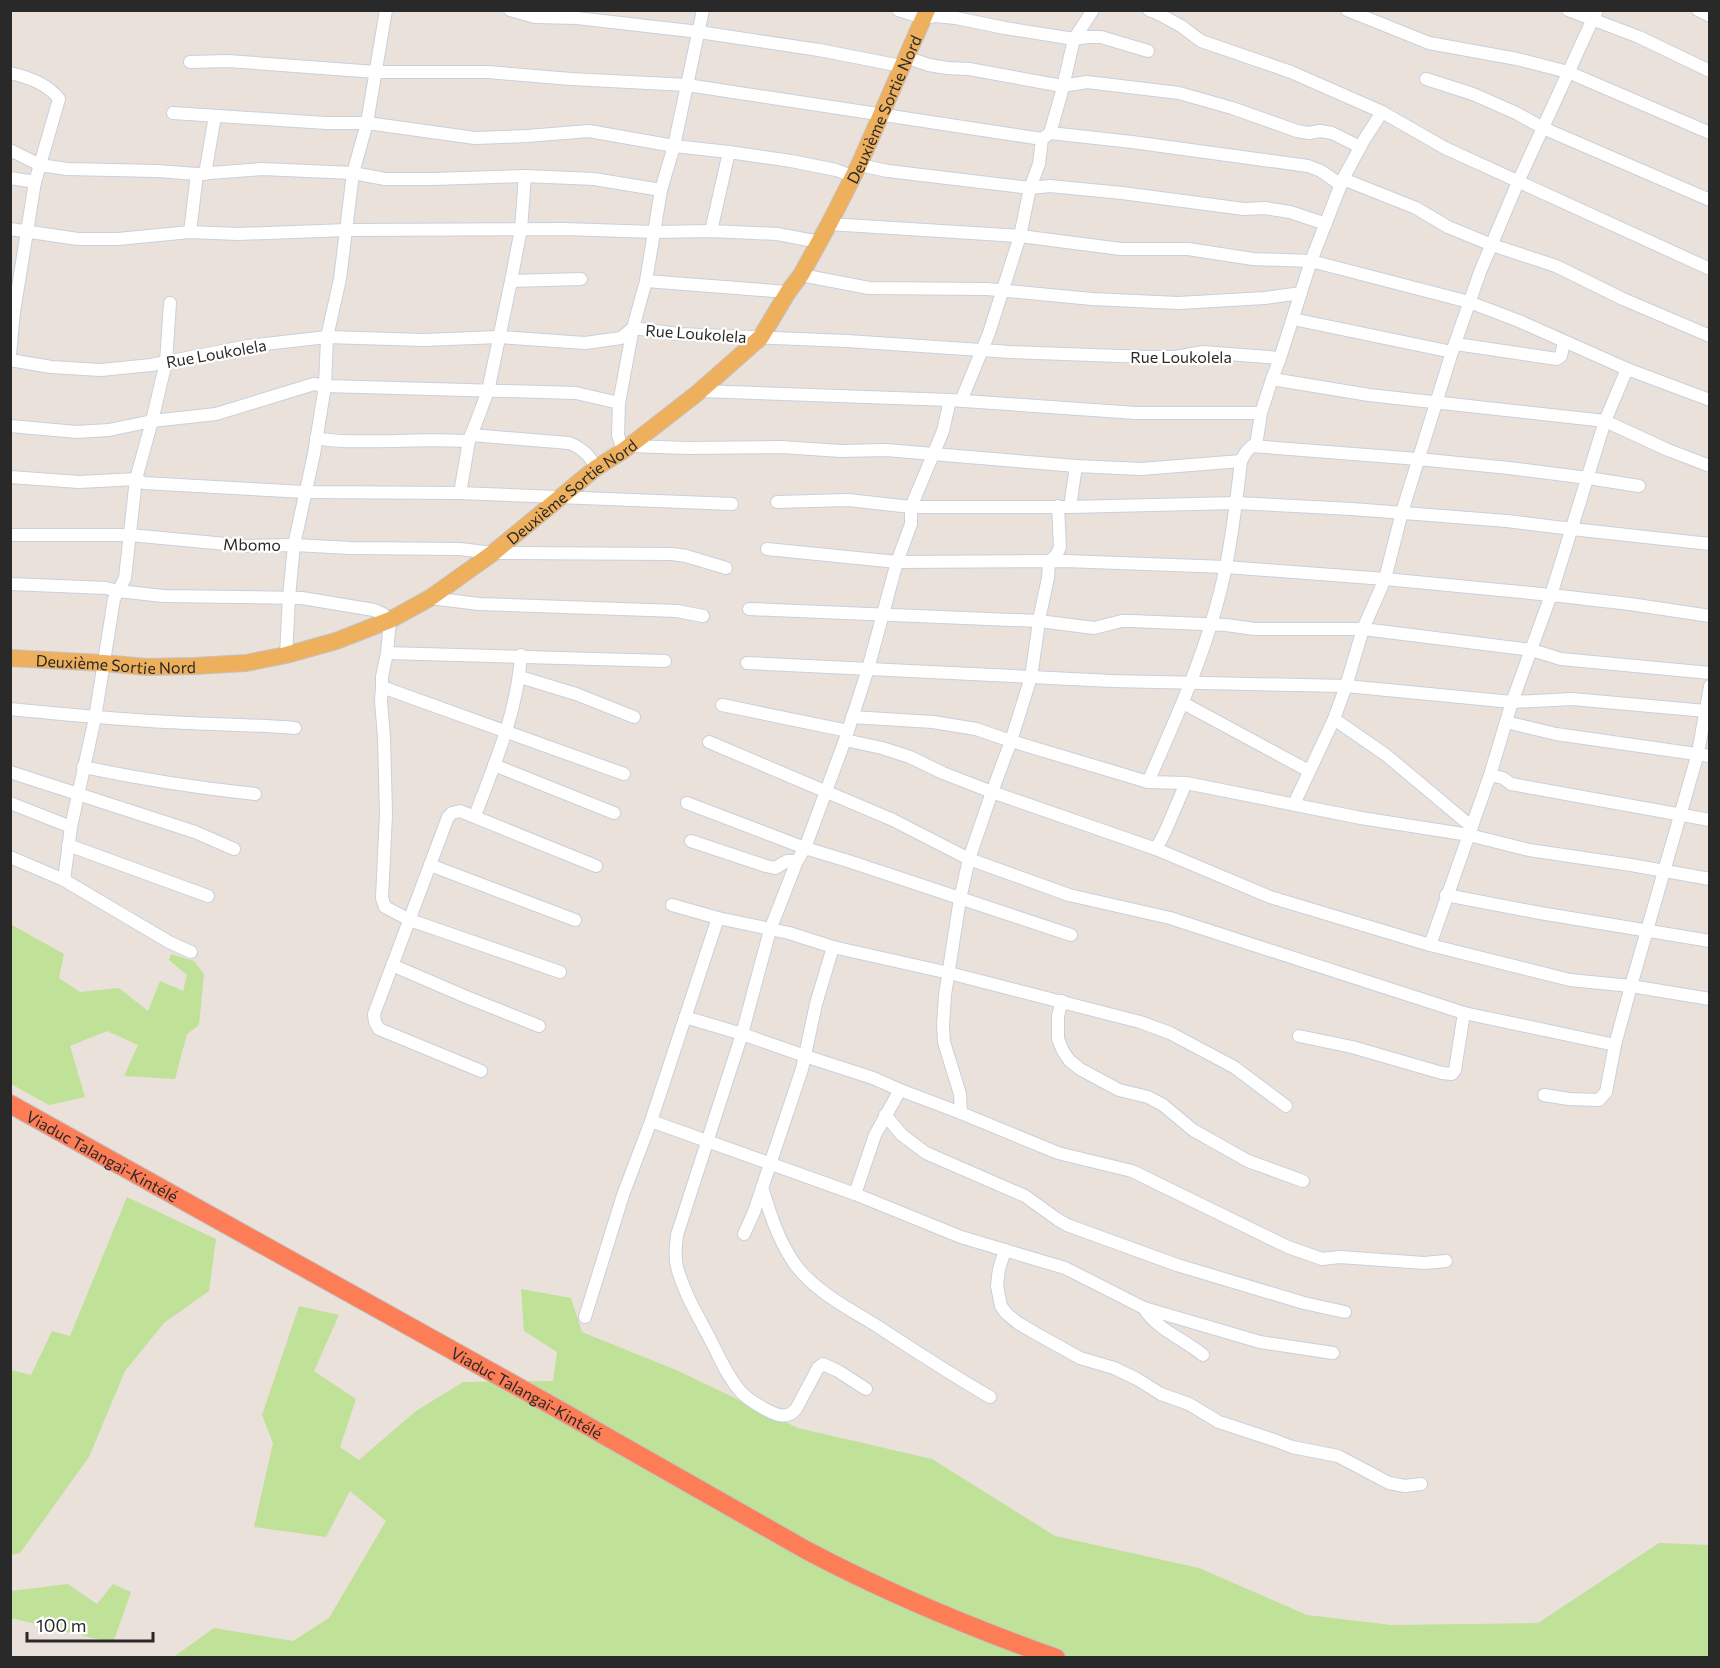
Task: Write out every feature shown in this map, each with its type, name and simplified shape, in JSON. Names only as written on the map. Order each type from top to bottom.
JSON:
[{"type":"highway","name":"Viaduc Talangaï-Kintélé","points":[[10,1104],[806,1550],[945,1616],[1056,1658]]},
{"type":"highway","name":"Viaduc Talangaï-Kintélé","points":[[10,1117],[838,1580],[940,1626],[1027,1658]]},
{"type":"main road","name":"Deuxième Sortie Nord","points":[[10,658],[146,667],[246,663],[286,655],[336,641],[390,620],[430,598],[493,554],[596,468],[700,391],[761,337],[820,242],[855,171],[925,14]]},
{"type":"street","points":[[286,655],[294,545],[314,454],[325,386],[327,337],[340,279],[353,173],[367,123],[386,10]]},
{"type":"street","points":[[510,10],[535,17],[577,18],[699,32],[938,67],[969,69],[1062,86],[1087,82],[1179,93],[1232,108],[1297,131],[1309,133],[1320,131],[1332,134],[1360,147]]},
{"type":"street","points":[[703,10],[674,146],[661,190],[646,281],[633,328],[619,403],[618,435],[626,448],[781,447],[841,451],[886,450],[1141,469],[1241,461]]},
{"type":"street","points":[[898,10],[1074,39],[1101,37],[1148,51]]},
{"type":"street","points":[[866,1389],[823,1364],[818,1368],[791,1414],[782,1416],[751,1401],[730,1378],[681,1278],[675,1250],[677,1235],[742,1034],[770,930],[797,861],[805,848],[868,669],[897,562],[911,524],[911,507],[956,400],[982,350],[1020,236],[1030,188],[1039,164],[1074,39],[1093,10]]},
{"type":"street","points":[[1149,10],[1181,26],[1201,41],[1291,72],[1382,112],[1445,148],[1710,269]]},
{"type":"street","points":[[1347,10],[1429,43],[1518,58],[1568,72],[1710,133]]},
{"type":"street","points":[[1568,10],[1595,16],[1710,70]]},
{"type":"street","points":[[1698,10],[1710,16]]},
{"type":"street","points":[[1294,804],[1334,719],[1363,629],[1385,579],[1418,459],[1469,302],[1518,182],[1595,16]]},
{"type":"street","points":[[190,62],[228,61],[376,72],[488,72],[687,85],[1046,136],[1132,142],[1308,166],[1342,182],[1416,208],[1448,227],[1492,245],[1556,266],[1623,299],[1710,336]]},
{"type":"street","points":[[10,73],[23,75],[36,81],[55,93],[59,99],[34,182],[12,312],[10,354]]},
{"type":"street","points":[[1426,79],[1473,94],[1543,128],[1710,200]]},
{"type":"street","points":[[1256,445],[1261,413],[1311,261],[1342,182],[1382,112]]},
{"type":"street","points":[[173,113],[326,123],[367,123],[475,138],[589,131],[674,146],[791,161],[836,170],[888,171],[1030,188],[1050,186],[1244,209],[1265,208],[1290,212],[1326,224]]},
{"type":"street","points":[[190,232],[215,116]]},
{"type":"street","points":[[10,150],[40,165],[68,170],[201,174],[262,169],[353,173],[385,179],[525,176],[594,179],[661,190]]},
{"type":"street","points":[[711,231],[729,152]]},
{"type":"street","points":[[460,493],[470,438],[488,391],[512,281],[521,229],[525,176]]},
{"type":"street","points":[[10,178],[34,182]]},
{"type":"street","points":[[829,224],[1020,236],[1121,249],[1188,249],[1253,259],[1311,261],[1469,302],[1520,321],[1627,369],[1710,400]]},
{"type":"street","points":[[10,229],[78,239],[190,232],[238,234],[347,230],[711,231],[777,234],[820,242]]},
{"type":"street","points":[[801,275],[869,288],[987,289],[1092,299],[1178,303],[1301,292]]},
{"type":"street","points":[[512,281],[581,279]]},
{"type":"street","points":[[646,281],[788,292]]},
{"type":"street","points":[[64,880],[71,827],[95,718],[114,599],[125,578],[136,478],[166,362],[170,303]]},
{"type":"street","points":[[1293,319],[1454,348],[1557,359],[1561,356],[1564,342]]},
{"type":"street","name":"Rue Loukolela","points":[[10,360],[51,367],[101,370],[166,362],[248,346],[327,337],[423,340],[499,337],[585,343],[621,338],[633,328],[679,334],[982,350],[1147,357],[1175,357],[1203,352],[1280,358]]},
{"type":"street","points":[[1430,945],[1490,775],[1512,702],[1551,595],[1605,422],[1627,369]]},
{"type":"street","points":[[1272,379],[1369,395],[1605,422],[1710,466]]},
{"type":"street","points":[[10,426],[78,432],[109,430],[152,421],[216,414],[314,384],[576,393],[619,403]]},
{"type":"street","points":[[700,391],[956,400],[1136,413],[1261,413]]},
{"type":"street","points":[[316,438],[341,442],[470,438],[569,443],[585,452],[592,459],[596,468]]},
{"type":"street","points":[[1148,782],[1183,703],[1210,624],[1226,567],[1241,461],[1252,446],[1418,459],[1639,486]]},
{"type":"street","points":[[961,1113],[960,1094],[944,1042],[944,1010],[960,899],[969,859],[1031,677],[1049,562],[1060,547],[1064,507],[1077,466]]},
{"type":"street","points":[[10,477],[79,482],[136,478],[144,483],[305,492],[460,493],[732,504]]},
{"type":"street","points":[[777,502],[848,500],[911,507],[1064,507],[1236,503],[1507,520],[1710,544]]},
{"type":"street","name":"Mbomo","points":[[10,535],[130,535],[247,546],[460,549],[493,554],[672,554],[726,568]]},
{"type":"street","points":[[766,549],[897,562],[1049,562],[1226,567],[1551,595],[1710,616]]},
{"type":"street","points":[[10,584],[106,588],[163,596],[289,597],[334,602],[383,614],[390,620],[382,677],[381,706],[384,730],[386,814],[382,898],[385,907],[410,920],[560,972]]},
{"type":"street","points":[[430,598],[479,604],[677,611],[703,616]]},
{"type":"street","points":[[749,609],[1039,621],[1094,628],[1131,621],[1210,624],[1255,629],[1363,629],[1532,650],[1561,659],[1710,673]]},
{"type":"street","points":[[387,653],[665,661]]},
{"type":"street","points":[[475,816],[507,731],[516,700],[521,656]]},
{"type":"street","points":[[747,663],[1112,681],[1346,686],[1512,702],[1572,699],[1706,711]]},
{"type":"street","points":[[520,677],[576,694],[634,717]]},
{"type":"street","points":[[1544,1095],[1599,1100],[1606,1092],[1615,1045],[1680,814],[1704,755],[1706,711],[1710,686]]},
{"type":"street","points":[[382,687],[624,774]]},
{"type":"street","points":[[1183,703],[1309,771]]},
{"type":"street","points":[[722,705],[846,735],[910,757],[992,792],[1156,849],[1270,897],[1430,945],[1570,980],[1631,986],[1710,999]]},
{"type":"street","points":[[10,709],[95,718],[257,724],[295,728]]},
{"type":"street","points":[[852,717],[933,722],[976,729],[1148,782],[1186,783],[1361,818],[1470,831],[1529,850],[1710,879]]},
{"type":"street","points":[[1334,719],[1386,755],[1470,831]]},
{"type":"street","points":[[1506,722],[1556,734],[1704,755]]},
{"type":"street","points":[[709,742],[893,820],[969,859],[1069,896],[1170,918],[1464,1013],[1615,1045]]},
{"type":"street","points":[[494,765],[614,813]]},
{"type":"street","points":[[83,767],[210,789],[255,794]]},
{"type":"street","points":[[10,772],[195,832],[234,849]]},
{"type":"street","points":[[1490,775],[1503,778],[1511,784],[1710,820]]},
{"type":"street","points":[[1156,849],[1186,783]]},
{"type":"street","points":[[687,802],[805,848],[1071,935]]},
{"type":"street","points":[[10,803],[71,827]]},
{"type":"street","points":[[481,1071],[379,1029],[375,1022],[374,1014],[448,817],[460,811],[596,866]]},
{"type":"street","points":[[690,841],[766,867],[775,868],[787,861],[797,861]]},
{"type":"street","points":[[68,845],[208,896]]},
{"type":"street","points":[[10,857],[64,880],[169,942],[191,952]]},
{"type":"street","points":[[429,865],[575,920]]},
{"type":"street","points":[[1446,895],[1710,941]]},
{"type":"street","points":[[672,905],[1140,1022],[1170,1033],[1234,1067],[1286,1106]]},
{"type":"street","points":[[585,1317],[623,1196],[651,1121],[718,918]]},
{"type":"street","points":[[744,1234],[771,1163],[805,1056],[816,1004],[833,947]]},
{"type":"street","points":[[392,965],[539,1026]]},
{"type":"street","points":[[1062,1001],[1058,1016],[1058,1039],[1069,1060],[1080,1069],[1119,1090],[1148,1097],[1163,1105],[1193,1130],[1248,1161],[1303,1181]]},
{"type":"street","points":[[1299,1036],[1352,1047],[1452,1074],[1455,1070],[1464,1013]]},
{"type":"street","points":[[685,1017],[873,1078],[1058,1153],[1132,1171],[1288,1247],[1322,1259],[1340,1257],[1424,1263],[1446,1262]]},
{"type":"street","points":[[855,1194],[875,1135],[900,1090]]},
{"type":"street","points":[[885,1115],[902,1134],[926,1153],[1025,1196],[1067,1224],[1177,1265],[1345,1312]]},
{"type":"street","points":[[651,1121],[855,1194],[961,1237],[1065,1268],[1144,1308],[1260,1342],[1333,1353]]},
{"type":"street","points":[[762,1187],[783,1245],[811,1282],[853,1312],[990,1397]]},
{"type":"street","points":[[1005,1250],[998,1277],[998,1295],[1001,1306],[1018,1323],[1035,1333],[1080,1358],[1114,1368],[1161,1394],[1189,1404],[1220,1422],[1292,1447],[1338,1456],[1389,1483],[1405,1486],[1421,1484]]},
{"type":"street","points":[[1144,1308],[1149,1317],[1164,1329],[1203,1355]]},
{"type":"green space","points":[[10,922],[64,954],[59,978],[80,992],[119,988],[148,1011],[160,981],[183,991],[187,975],[169,960],[171,954],[194,961],[204,974],[199,1025],[187,1034],[175,1079],[124,1076],[138,1045],[107,1031],[70,1046],[85,1097],[49,1105],[11,1084]]},
{"type":"green space","points":[[127,1197],[216,1239],[209,1291],[164,1323],[125,1371],[89,1457],[20,1553],[11,1555],[11,1370],[31,1375],[52,1331],[70,1336]]},
{"type":"green space","points":[[521,1289],[571,1298],[582,1332],[676,1370],[798,1428],[932,1459],[1055,1536],[1199,1568],[1307,1615],[1391,1625],[1538,1623],[1659,1543],[1709,1545],[1709,1657],[172,1658],[214,1628],[293,1641],[329,1618],[386,1521],[350,1491],[326,1537],[254,1527],[273,1443],[262,1415],[299,1306],[339,1315],[314,1371],[356,1399],[340,1447],[359,1460],[416,1411],[463,1382],[553,1381],[557,1352],[524,1331]]},
{"type":"green space","points":[[68,1584],[97,1604],[113,1584],[131,1592],[113,1643],[11,1618],[11,1591]]}]
